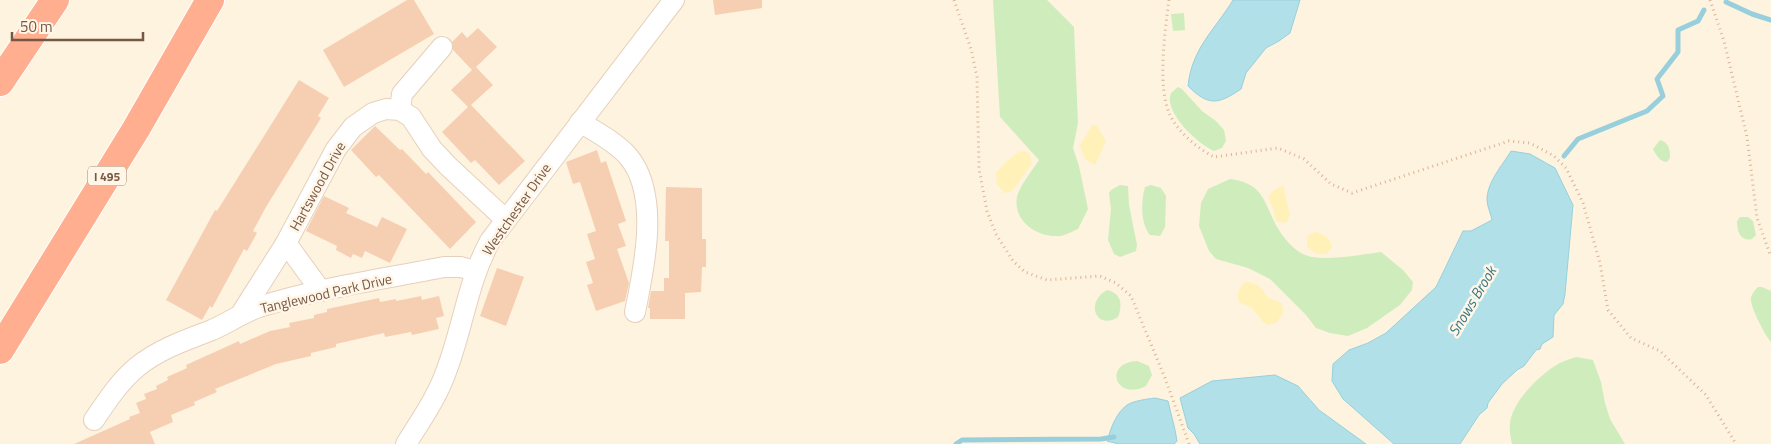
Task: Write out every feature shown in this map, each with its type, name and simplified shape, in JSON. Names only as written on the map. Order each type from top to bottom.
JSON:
[{"type":"highway","points":[[0,82],[55,0]]},
{"type":"highway","name":"I 495","points":[[0,350],[131,137],[210,0]]},
{"type":"street","name":"Westchester Drive","points":[[406,444],[438,391],[447,370],[475,271],[488,246],[505,220],[674,0]]},
{"type":"street","points":[[442,47],[402,94],[400,110],[411,117],[428,144],[448,166],[505,220]]},
{"type":"street","name":"Hartswood Drive","points":[[241,314],[286,243],[336,149],[353,127],[373,113],[386,108],[400,110]]},
{"type":"street","points":[[580,122],[614,143],[628,156],[643,186],[646,202],[644,263],[635,312]]},
{"type":"street","name":"Hartswood Drive","points":[[286,243],[321,291]]},
{"type":"street","name":"Tanglewood Park Drive","points":[[94,420],[113,392],[137,367],[165,349],[229,323],[241,314],[321,291],[444,267],[460,267],[475,271]]},
{"type":"path","points":[[954,0],[971,49],[977,77],[979,169],[987,212],[996,234],[1012,261],[1025,272],[1047,280],[1100,276],[1116,283],[1131,296],[1165,378],[1189,444]]},
{"type":"path","points":[[1169,0],[1163,48],[1165,99],[1170,115],[1185,135],[1204,152],[1214,157],[1278,148],[1304,159],[1331,184],[1352,193],[1509,141],[1530,143],[1554,156],[1566,168],[1583,203],[1600,263],[1608,310],[1631,338],[1660,351],[1706,395],[1736,444]]},
{"type":"path","points":[[1710,0],[1724,41],[1747,137],[1757,218],[1771,257]]},
{"type":"green space","points":[[993,0],[1047,0],[1074,27],[1078,123],[1073,148],[1079,166],[1088,209],[1078,229],[1064,235],[1048,235],[1033,230],[1018,213],[1018,193],[1039,160],[1000,117]]},
{"type":"green space","points":[[1184,13],[1185,30],[1173,31],[1171,14]]},
{"type":"green space","points":[[1178,87],[1224,130],[1226,141],[1222,148],[1214,151],[1199,142],[1177,118],[1170,101],[1171,93]]},
{"type":"green space","points":[[1660,140],[1669,149],[1670,158],[1667,162],[1660,159],[1653,149]]},
{"type":"green space","points":[[1230,179],[1247,183],[1258,191],[1279,230],[1299,252],[1312,257],[1329,258],[1381,252],[1403,270],[1413,282],[1412,290],[1400,305],[1367,328],[1348,336],[1316,328],[1306,315],[1270,279],[1248,268],[1216,259],[1209,251],[1199,226],[1201,203],[1208,189]]},
{"type":"green space","points":[[1120,185],[1128,186],[1129,205],[1137,245],[1136,251],[1120,257],[1114,254],[1108,240],[1111,209],[1109,193]]},
{"type":"green space","points":[[1151,185],[1161,188],[1166,196],[1165,227],[1160,236],[1150,235],[1144,224],[1142,205],[1145,187]]},
{"type":"green space","points":[[1740,217],[1748,217],[1753,221],[1756,235],[1752,239],[1745,239],[1740,235],[1737,221]]},
{"type":"green space","points":[[1758,287],[1771,291],[1771,342],[1765,334],[1752,305],[1752,295]]},
{"type":"green space","points":[[1107,290],[1112,291],[1118,296],[1120,308],[1118,317],[1104,321],[1096,314],[1095,308],[1100,295]]},
{"type":"green space","points":[[1576,357],[1593,360],[1601,382],[1610,419],[1625,444],[1512,444],[1510,424],[1515,407],[1521,398],[1535,382],[1551,369],[1562,362]]},
{"type":"green space","points":[[1137,361],[1149,366],[1152,375],[1146,386],[1136,390],[1127,389],[1121,386],[1117,380],[1119,368],[1126,363]]},
{"type":"sand","points":[[1092,125],[1096,125],[1106,141],[1095,165],[1085,159],[1080,146]]},
{"type":"sand","points":[[1021,151],[1029,153],[1032,163],[1012,191],[1005,193],[997,185],[996,173],[1008,160]]},
{"type":"sand","points":[[1284,185],[1290,215],[1286,223],[1276,221],[1268,197],[1274,190]]},
{"type":"sand","points":[[1316,232],[1330,242],[1332,248],[1326,254],[1317,254],[1307,247],[1307,237]]},
{"type":"sand","points":[[1246,282],[1257,285],[1268,298],[1281,304],[1283,313],[1276,323],[1268,325],[1264,323],[1252,308],[1239,302],[1239,291]]},
{"type":"water","points":[[1233,0],[1300,0],[1290,33],[1266,48],[1246,73],[1241,89],[1226,98],[1213,101],[1207,100],[1188,86],[1190,73],[1199,50]]},
{"type":"water","points":[[1511,151],[1530,154],[1555,168],[1573,205],[1565,294],[1563,304],[1554,315],[1553,337],[1542,344],[1540,349],[1536,350],[1524,366],[1502,384],[1460,444],[1394,444],[1343,399],[1332,381],[1333,364],[1349,350],[1368,343],[1386,333],[1436,287],[1463,231],[1471,231],[1492,220],[1487,202],[1489,187]]},
{"type":"water","points":[[1275,375],[1298,386],[1319,410],[1366,444],[1200,444],[1188,428],[1180,398],[1212,381]]},
{"type":"water","points":[[1155,398],[1168,401],[1177,441],[1174,444],[1119,444],[1107,441],[1114,421],[1123,408],[1133,402]]},
{"type":"building","points":[[407,0],[414,0],[434,34],[344,87],[323,50]]},
{"type":"building","points":[[713,0],[762,0],[762,8],[715,15]]},
{"type":"building","points":[[478,28],[497,47],[476,67],[493,85],[471,105],[525,161],[499,185],[475,160],[471,163],[442,132],[468,107],[451,90],[472,70],[453,50],[452,42],[462,32],[467,38]]},
{"type":"building","points":[[299,80],[329,98],[318,116],[321,118],[266,207],[253,231],[257,233],[247,251],[244,249],[212,308],[210,306],[202,320],[166,300],[215,210],[217,211]]},
{"type":"building","points":[[375,126],[400,150],[402,149],[426,174],[428,172],[476,222],[450,249],[379,175],[376,177],[351,150]]},
{"type":"building","points":[[597,150],[601,163],[606,161],[626,221],[618,224],[626,246],[617,249],[629,283],[625,301],[596,311],[587,285],[593,283],[586,262],[595,259],[587,234],[596,231],[580,182],[573,184],[566,162]]},
{"type":"building","points":[[666,187],[702,188],[702,239],[706,239],[706,267],[702,267],[701,292],[685,293],[685,319],[650,319],[650,308],[648,308],[651,291],[664,291],[664,278],[669,278],[669,241],[665,241]]},
{"type":"building","points":[[324,196],[349,208],[346,213],[377,227],[382,217],[407,229],[390,263],[365,251],[362,258],[353,254],[351,258],[336,250],[337,246],[306,231]]},
{"type":"building","points":[[497,268],[524,277],[506,326],[480,316]]},
{"type":"building","points":[[421,296],[422,300],[439,296],[444,316],[436,318],[439,329],[412,335],[411,332],[385,337],[384,333],[336,344],[336,347],[311,353],[311,356],[276,364],[215,389],[217,392],[194,402],[195,405],[171,415],[173,422],[150,432],[155,444],[74,444],[140,413],[136,403],[146,399],[144,394],[157,389],[156,386],[168,380],[167,377],[187,368],[186,365],[239,341],[240,344],[270,331],[290,327],[289,323],[314,318],[314,315],[327,312],[327,309],[379,298],[380,302]]},
{"type":"waterway","name":"Snows Brook","points":[[1726,2],[1771,20]]},
{"type":"waterway","name":"Snows Brook","points":[[1564,156],[1578,139],[1647,111],[1663,96],[1657,79],[1678,52],[1678,30],[1698,21],[1704,10]]},
{"type":"waterway","name":"Snows Brook","points":[[956,444],[962,440],[1101,439],[1114,437]]}]
